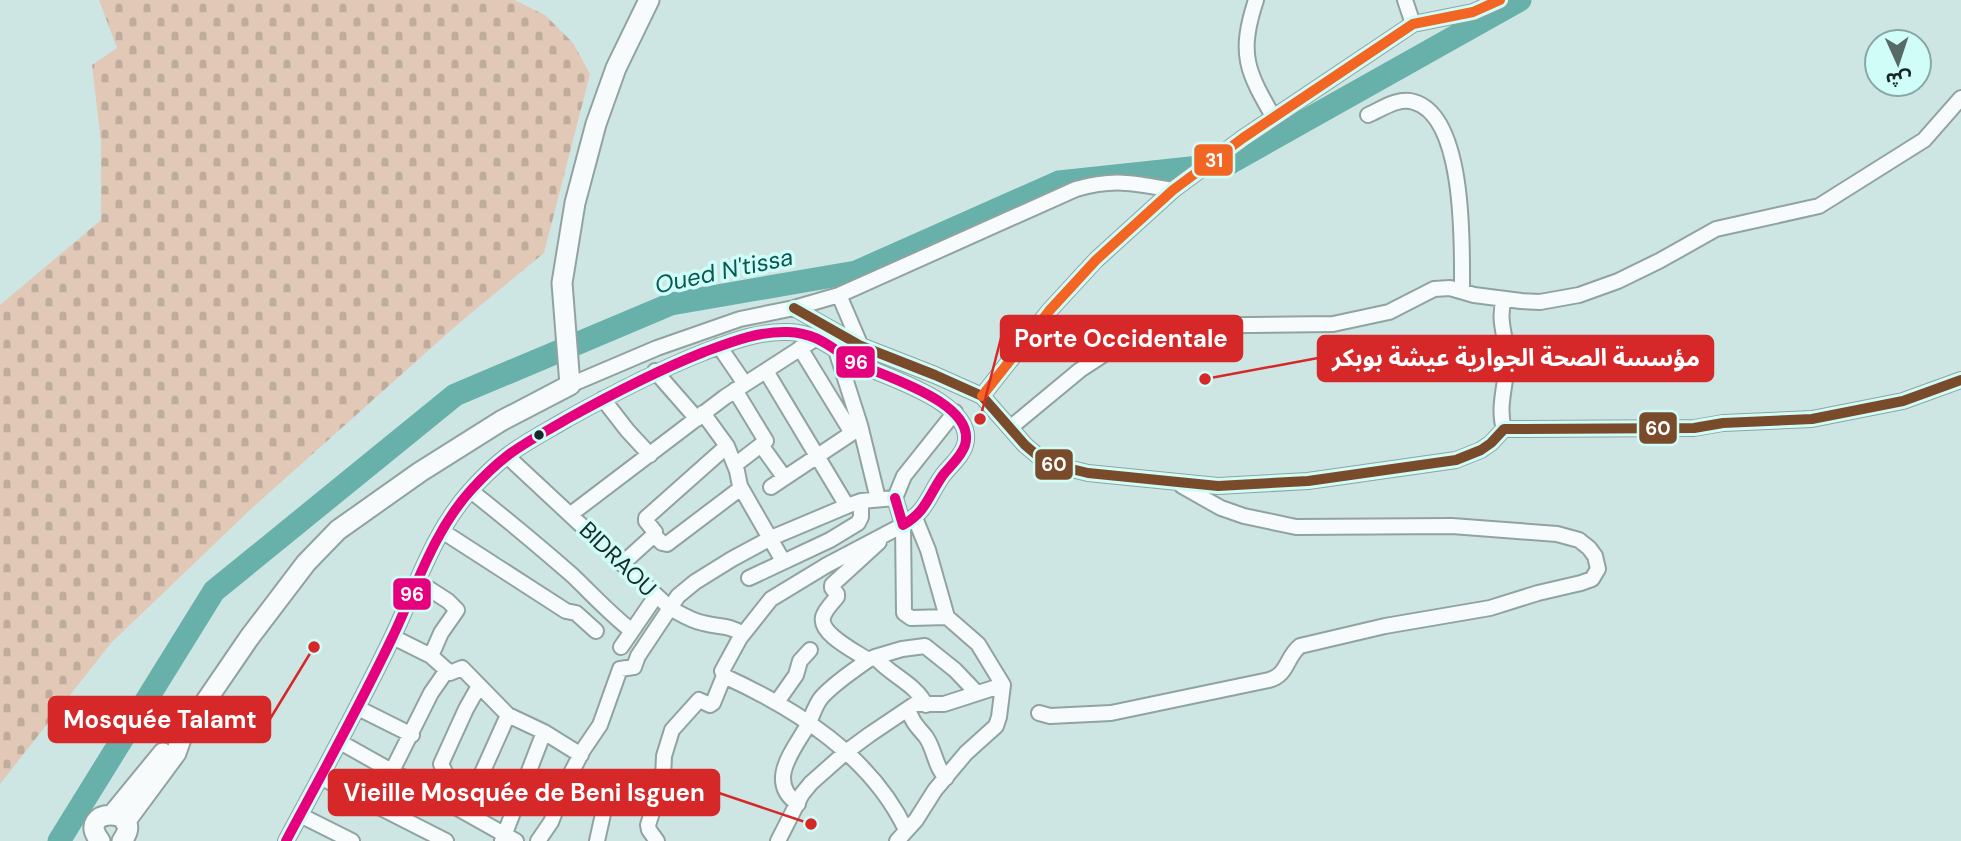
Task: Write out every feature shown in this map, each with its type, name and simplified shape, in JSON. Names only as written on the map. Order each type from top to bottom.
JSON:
[{"type":"main road","points":[[93,837],[103,816],[124,830],[176,753],[182,736],[249,638],[306,563],[338,530],[420,472],[501,421],[570,385],[562,283],[575,203],[596,124],[616,68],[649,0]]},
{"type":"street","points":[[1255,0],[1246,58],[1256,86],[1274,118]]},
{"type":"street","points":[[1405,0],[1413,24]]},
{"type":"street","points":[[982,396],[1049,312],[1096,260],[1173,190],[1413,24],[1473,12],[1500,0]]},
{"type":"street","points":[[1010,428],[1080,370],[1120,344],[1149,330],[1165,326],[1333,324],[1389,312],[1434,289],[1450,288],[1504,300],[1540,302],[1579,295],[1618,281],[1716,229],[1819,206],[1924,140],[1961,98]]},
{"type":"street","points":[[1368,115],[1401,101],[1413,101],[1423,106],[1440,127],[1455,168],[1459,195],[1462,291]]},
{"type":"street","points":[[570,385],[657,348],[719,326],[839,295],[1076,189],[1101,181],[1173,190]]},
{"type":"street","points":[[839,295],[860,346]]},
{"type":"street","points":[[1504,300],[1501,314],[1507,355],[1501,409],[1504,429]]},
{"type":"street","points":[[794,308],[860,346],[982,396],[1038,456],[1055,465],[1088,473],[1178,484],[1263,485],[1443,462],[1480,450],[1504,429],[1694,428],[1723,423],[1812,419],[1903,401],[1961,380]]},
{"type":"street","points":[[286,841],[358,708],[442,531],[471,491],[508,456],[655,371],[750,336],[774,332],[803,333],[818,337],[856,363],[941,402],[955,412],[967,432],[964,449],[941,479],[924,509],[909,522],[781,592],[762,608],[743,634],[722,671],[724,676],[712,705],[699,699],[672,730],[664,756],[663,778],[648,825],[657,841]]},
{"type":"street","points":[[571,514],[740,387],[818,337]]},
{"type":"street","points":[[719,346],[766,439],[735,465]]},
{"type":"street","points":[[771,487],[852,433],[800,348]]},
{"type":"street","points":[[836,350],[860,425],[878,499]]},
{"type":"street","points":[[655,371],[727,446],[741,488],[783,561]]},
{"type":"street","points":[[749,578],[830,540],[858,523],[861,517],[817,455],[766,371]]},
{"type":"street","points":[[603,399],[650,455]]},
{"type":"street","points":[[895,498],[904,475],[955,412]]},
{"type":"street","points":[[761,445],[784,477]]},
{"type":"street","points":[[727,446],[646,518],[655,532],[654,535],[667,544],[741,488]]},
{"type":"street","name":"BIDRAOU","points":[[508,456],[670,608],[700,623],[725,625],[743,634]]},
{"type":"street","points":[[1039,713],[1050,716],[1111,713],[1278,678],[1293,652],[1300,646],[1385,626],[1490,608],[1581,583],[1592,579],[1598,569],[1590,548],[1578,540],[1558,534],[1452,526],[1296,527],[1244,516],[1221,508],[1178,484]]},
{"type":"street","points":[[471,491],[554,559],[605,609],[632,631]]},
{"type":"street","points":[[538,841],[551,822],[581,755],[600,725],[621,669],[634,667],[638,656],[678,596],[695,582],[771,538],[854,504],[895,498]]},
{"type":"street","points":[[895,498],[928,550],[947,617],[978,644],[1003,685],[996,726],[966,753],[935,790],[916,820],[901,835]]},
{"type":"street","points":[[909,522],[904,613],[908,617],[947,617]]},
{"type":"street","points":[[442,531],[566,611],[576,613],[596,631]]},
{"type":"street","points":[[622,564],[654,535]]},
{"type":"street","points":[[882,535],[876,546],[832,585],[837,597],[823,618],[829,634],[871,658],[916,689],[926,705]]},
{"type":"street","points":[[417,581],[457,608],[441,633],[431,656]]},
{"type":"street","points":[[621,647],[656,596]]},
{"type":"street","points":[[393,637],[431,656],[453,674],[461,667],[508,715],[544,732],[581,755]]},
{"type":"street","points":[[798,804],[791,799],[784,785],[783,767],[820,699],[871,658],[925,646],[955,670],[976,692]]},
{"type":"street","points":[[777,702],[796,675],[800,661],[810,650]]},
{"type":"street","points":[[375,804],[431,693],[447,670]]},
{"type":"street","points":[[724,676],[777,702],[846,752],[883,789],[895,806],[901,835]]},
{"type":"street","points":[[778,841],[802,794],[811,783],[846,752],[915,704],[944,704],[1003,685]]},
{"type":"street","points":[[435,794],[446,774],[442,762],[479,686]]},
{"type":"street","points":[[358,708],[412,735]]},
{"type":"street","points":[[908,709],[912,723],[919,733],[925,736],[941,773],[946,778]]},
{"type":"street","points":[[465,811],[508,715]]},
{"type":"street","points":[[340,741],[508,838],[544,732]]},
{"type":"street","points":[[322,778],[446,841]]},
{"type":"street","points":[[597,841],[603,814],[612,793]]},
{"type":"street","points":[[300,815],[352,841]]},
{"type":"green space","points":[[99,0],[514,0],[545,15],[573,43],[590,74],[544,253],[458,324],[252,508],[111,643],[0,784],[0,305],[101,220],[101,142],[92,65],[117,48]]},
{"type":"waterway","name":"Oued N'tissa","points":[[59,841],[214,591],[455,395],[671,304],[856,272],[1059,182],[1228,164],[1520,0]]},
{"type":"transit line","name":"31","points":[[982,396],[1049,311],[1096,260],[1173,190],[1243,138],[1413,24],[1473,12],[1500,0]]},
{"type":"transit line","name":"60","points":[[794,308],[861,346],[982,396],[1025,445],[1055,465],[1088,473],[1218,486],[1308,481],[1456,460],[1481,450],[1504,429],[1694,428],[1723,423],[1812,419],[1903,401],[1961,380]]},
{"type":"transit line","name":"96","points":[[286,841],[367,689],[446,524],[471,490],[497,464],[521,446],[567,419],[651,375],[714,348],[766,333],[800,333],[818,339],[861,365],[928,394],[958,417],[965,430],[965,445],[959,457],[943,475],[922,509],[903,525],[895,498]]},
{"type":"place","name":"مؤسسة الصحة الجوارية عيشة بوبكر","points":[[1205,379]]},
{"type":"place","name":"Porte Occidentale","points":[[980,419]]},
{"type":"place","name":"Mosquée Talamt","points":[[314,647]]},
{"type":"place","name":"Vieille Mosquée de Beni Isguen","points":[[811,824]]}]
